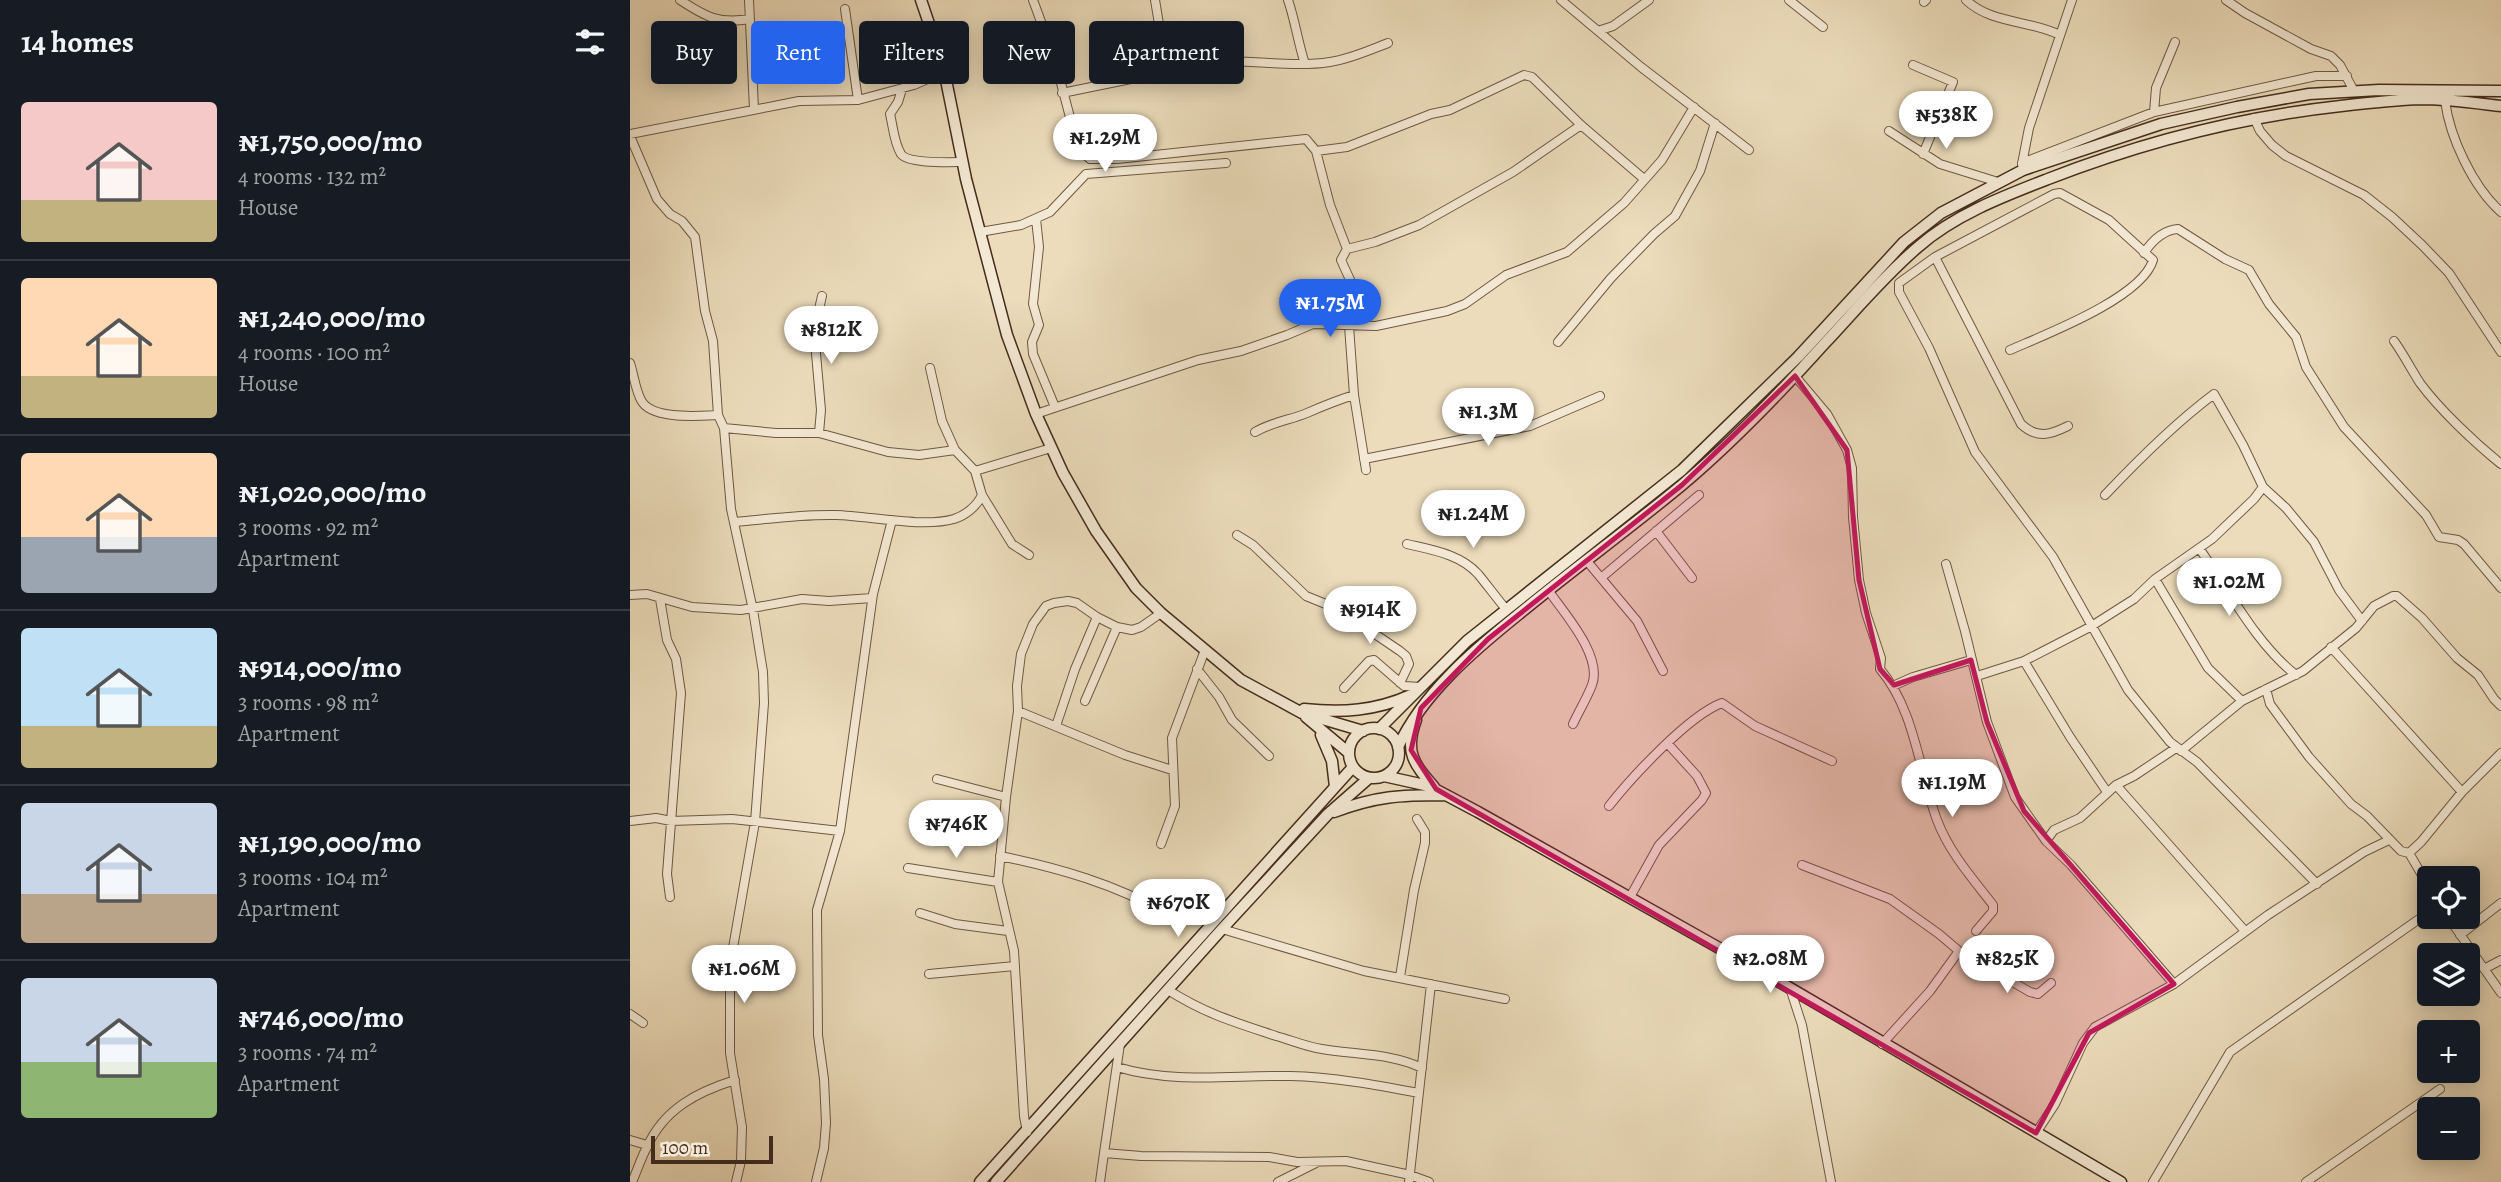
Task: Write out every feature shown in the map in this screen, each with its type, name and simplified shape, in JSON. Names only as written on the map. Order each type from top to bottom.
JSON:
[{"type":"main road","points":[[921,0],[928,21]]},
{"type":"main road","points":[[948,84],[963,162],[1007,335],[1051,448],[1078,502],[1115,562],[1161,613],[1241,680],[1297,710],[1363,731],[1379,729],[1389,733],[1398,750],[1433,787]]},
{"type":"main road","points":[[1379,729],[1467,641],[1682,470],[1798,357],[1915,232],[2023,167],[2161,124],[2291,96],[2405,89],[2501,91]]},
{"type":"main road","points":[[1384,776],[1393,769],[1407,728],[1421,708],[1488,639],[1682,485],[1796,376],[1905,259],[1937,232],[2018,191],[2107,157],[2168,138],[2254,118],[2394,100],[2501,106]]},
{"type":"main road","points":[[1297,710],[1364,710],[1382,706],[1419,690]]},
{"type":"main road","points":[[1421,708],[1411,738],[1411,750],[1418,766],[1433,787]]},
{"type":"main road","points":[[1297,710],[1349,753]]},
{"type":"main road","points":[[1319,729],[1332,761],[1335,787]]},
{"type":"main road","points":[[1363,731],[1354,738],[1349,753],[1353,767],[1362,776],[1384,776],[1433,787],[1448,795],[1790,988],[2109,1179],[2122,1182]]},
{"type":"main road","points":[[980,1182],[1353,767]]},
{"type":"main road","points":[[1000,1180],[1222,929],[1328,814],[1369,778]]},
{"type":"main road","points":[[1328,814],[1370,799],[1398,795],[1448,795]]},
{"type":"street","points":[[680,0],[718,21],[750,19]]},
{"type":"street","points":[[748,0],[754,109]]},
{"type":"street","points":[[1033,0],[1055,60],[1078,148],[1090,159],[1117,159],[1306,139],[1316,151],[1330,205],[1347,249]]},
{"type":"street","points":[[1155,0],[1158,21]]},
{"type":"street","points":[[1288,0],[1305,64]]},
{"type":"street","points":[[1561,0],[1749,150]]},
{"type":"street","points":[[1598,31],[1613,26],[1649,0]]},
{"type":"street","points":[[1789,0],[1823,27]]},
{"type":"street","points":[[1966,0],[1977,9],[1993,16],[2060,35]]},
{"type":"street","points":[[2023,167],[2029,128],[2072,0]]},
{"type":"street","points":[[2226,0],[2311,49],[2331,56],[2347,76],[2354,92]]},
{"type":"street","points":[[845,9],[858,100]]},
{"type":"street","points":[[1609,39],[1613,26]]},
{"type":"street","points":[[2154,112],[2156,88],[2175,42]]},
{"type":"street","points":[[1244,61],[1305,64],[1334,62],[1388,43]]},
{"type":"street","points":[[1913,65],[1953,82],[1923,154]]},
{"type":"street","points":[[1316,151],[1347,147],[1431,114],[1450,110],[1524,75],[1532,77],[1581,125],[1644,179]]},
{"type":"street","points":[[2023,167],[2154,112],[2316,76],[2347,76]]},
{"type":"street","points":[[736,1182],[741,1161],[741,1127],[728,1031],[730,965],[755,822],[764,702],[763,672],[730,493],[724,428],[718,415],[713,341],[705,311],[695,237],[682,221],[670,214],[657,199],[630,135],[799,101],[858,100],[914,84]]},
{"type":"street","points":[[1062,93],[1107,84]]},
{"type":"street","points":[[902,89],[890,114],[903,156],[927,161],[963,162]]},
{"type":"street","points":[[2445,101],[2447,120],[2462,155],[2486,197],[2501,212]]},
{"type":"street","points":[[1036,414],[1198,360],[1241,351],[1313,324],[1340,322],[1349,326],[1376,326],[1421,318],[1465,304],[1506,275],[1567,252],[1623,203],[1662,160],[1694,107]]},
{"type":"street","points":[[2254,118],[2266,138],[2286,156],[2364,195],[2422,245],[2449,273],[2501,352]]},
{"type":"street","points":[[1558,342],[1620,268],[1675,216],[1700,171],[1715,123]]},
{"type":"street","points":[[1313,324],[1348,292],[1351,282],[1341,260],[1347,249],[1375,242],[1419,225],[1513,172],[1581,125]]},
{"type":"street","points":[[1889,131],[1940,164],[1998,182]]},
{"type":"street","points":[[980,232],[1021,225],[1050,212],[1086,174],[1226,163]]},
{"type":"street","points":[[2010,350],[2092,313],[2120,295],[2151,266],[2153,260],[2109,220],[2060,193],[1935,257],[1899,283],[1897,288],[1928,348],[1975,452],[2053,557],[2127,691],[2178,749],[2197,762],[2318,884]]},
{"type":"street","points":[[1036,219],[1040,247],[1033,304],[1038,325],[1032,342],[1033,355],[1055,407]]},
{"type":"street","points":[[2144,253],[2155,239],[2168,231],[2178,229],[2225,259],[2249,270],[2269,304],[2296,337],[2306,367],[2344,427],[2426,515],[2439,537],[2464,544],[2501,588]]},
{"type":"street","points":[[1935,257],[2021,424],[2026,429],[2042,435],[2052,434],[2068,426]]},
{"type":"street","points":[[819,433],[821,410],[814,331],[822,296]]},
{"type":"street","points":[[1349,326],[1354,395],[1366,470]]},
{"type":"street","points":[[2394,341],[2421,383],[2452,418],[2501,464]]},
{"type":"street","points":[[630,363],[641,401],[656,413],[718,415]]},
{"type":"street","points":[[930,368],[942,421],[955,450],[975,471],[982,495],[1013,544],[1029,555]]},
{"type":"street","points":[[1796,376],[1827,414],[1847,450],[1852,468],[1856,555],[1866,613],[1881,658],[1880,669],[1893,686],[1910,729],[1929,795],[1946,840],[1966,872],[1993,905],[1993,911],[1976,931]]},
{"type":"street","points":[[2105,495],[2139,459],[2214,394],[2263,487],[2286,508],[2314,542],[2339,590],[2362,621]]},
{"type":"street","points":[[1255,432],[1273,422],[1305,414],[1354,395]]},
{"type":"street","points":[[1364,459],[1531,426],[1600,396]]},
{"type":"street","points":[[724,428],[776,433],[819,433],[888,452],[919,455],[955,450]]},
{"type":"street","points":[[975,471],[1051,448]]},
{"type":"street","points":[[1977,676],[2024,661],[2090,627],[2134,599],[2155,579],[2212,539],[2263,487]]},
{"type":"street","points":[[735,522],[825,515],[892,520],[954,519],[973,507],[982,495]]},
{"type":"street","points":[[1601,578],[1699,495]]},
{"type":"street","points":[[816,1182],[824,1148],[826,1123],[818,1035],[817,910],[840,831],[872,598],[892,520]]},
{"type":"street","points":[[1656,531],[1692,578]]},
{"type":"street","points":[[1237,535],[1253,545],[1306,596],[1338,609],[1406,656],[1409,664],[1400,683]]},
{"type":"street","points":[[1408,544],[1440,552],[1465,563],[1477,572],[1506,608]]},
{"type":"street","points":[[2199,548],[2292,677]]},
{"type":"street","points":[[1586,560],[1637,621],[1663,671]]},
{"type":"street","points":[[1946,564],[1987,722],[2015,797],[2046,841],[2071,865],[2174,984]]},
{"type":"street","points":[[2155,579],[2208,668],[2242,701]]},
{"type":"street","points":[[1548,590],[1588,648],[1594,663],[1593,682],[1573,724]]},
{"type":"street","points":[[630,595],[647,594],[692,607],[753,610],[802,599],[829,601],[872,598]]},
{"type":"street","points":[[2046,841],[2054,830],[2080,818],[2116,785],[2178,749],[2242,701],[2292,677],[2362,621],[2374,606],[2391,596],[2397,596],[2422,618],[2457,658],[2478,675],[2501,706]]},
{"type":"street","points":[[660,599],[667,640],[678,668],[681,692],[667,874],[670,897]]},
{"type":"street","points":[[1027,1132],[1014,951],[998,882],[1018,711],[1017,686],[1021,654],[1033,624],[1046,606],[1068,600],[1117,627],[1132,630],[1161,613]]},
{"type":"street","points":[[1056,726],[1075,669],[1097,617]]},
{"type":"street","points":[[1085,701],[1117,627]]},
{"type":"street","points":[[2331,647],[2462,792]]},
{"type":"street","points":[[1161,844],[1175,806],[1172,738],[1205,650]]},
{"type":"street","points":[[1344,688],[1369,661],[1374,660],[1400,683],[1419,690]]},
{"type":"street","points":[[1893,686],[1924,673],[1971,660]]},
{"type":"street","points":[[2024,661],[2107,792]]},
{"type":"street","points":[[1197,669],[1219,697],[1232,720],[1269,756]]},
{"type":"street","points":[[2266,689],[2270,704],[2309,757],[2351,804],[2367,816],[2401,851],[2409,853],[2417,867]]},
{"type":"street","points":[[1609,806],[1668,744],[1707,712],[1723,703],[1755,726],[1832,761]]},
{"type":"street","points":[[1018,711],[1132,758],[1172,770]]},
{"type":"street","points":[[1630,897],[1659,845],[1706,793],[1697,776],[1668,744]]},
{"type":"street","points":[[2409,853],[2462,792],[2501,753]]},
{"type":"street","points":[[937,779],[1006,797]]},
{"type":"street","points":[[2116,785],[2245,931]]},
{"type":"street","points":[[630,821],[656,818],[671,821],[732,819],[840,831]]},
{"type":"street","points":[[1400,977],[1414,890],[1425,843],[1425,832],[1417,818]]},
{"type":"street","points":[[2036,1133],[2055,1104],[2089,1033],[2095,1027],[2174,984],[2245,931],[2364,852],[2389,840]]},
{"type":"street","points":[[1000,856],[1063,870],[1099,882],[1167,914]]},
{"type":"street","points":[[1802,865],[1890,899],[1959,951],[2035,994],[2043,992],[2051,983]]},
{"type":"street","points":[[908,868],[998,882]]},
{"type":"street","points":[[2460,934],[2501,903]]},
{"type":"street","points":[[920,913],[955,924],[1008,931]]},
{"type":"street","points":[[2153,1182],[2230,1052],[2417,920]]},
{"type":"street","points":[[1222,929],[1364,971],[1505,999]]},
{"type":"street","points":[[2456,929],[2501,993]]},
{"type":"street","points":[[1882,1044],[1930,991],[1959,951]]},
{"type":"street","points":[[2484,969],[2501,960]]},
{"type":"street","points":[[929,974],[1015,966]]},
{"type":"street","points":[[1409,1179],[1431,984]]},
{"type":"street","points":[[1790,988],[1802,1025],[1831,1182]]},
{"type":"street","points":[[1168,990],[1215,1017],[1320,1049],[1407,1061],[1422,1068]]},
{"type":"street","points":[[630,1014],[643,1023]]},
{"type":"street","points":[[1100,1182],[1120,1044]]},
{"type":"street","points":[[1117,1067],[1187,1077],[1291,1076],[1355,1082],[1419,1093]]},
{"type":"street","points":[[632,1182],[647,1145],[660,1125],[687,1099],[735,1080]]},
{"type":"street","points":[[2306,1182],[2440,1089]]},
{"type":"street","points":[[630,1140],[647,1145]]},
{"type":"street","points":[[1104,1153],[1140,1156],[1269,1157],[1297,1162],[1346,1161],[1409,1179],[1430,1182]]},
{"type":"street","points":[[1278,1182],[1319,1162]]},
{"type":"highlighted area","points":[[1795,376],[1847,450],[1859,580],[1880,669],[1894,685],[1971,660],[1987,722],[2024,811],[2174,984],[2089,1033],[2036,1133],[1436,789],[1411,750],[1421,708],[1488,639],[1682,485]]}]
